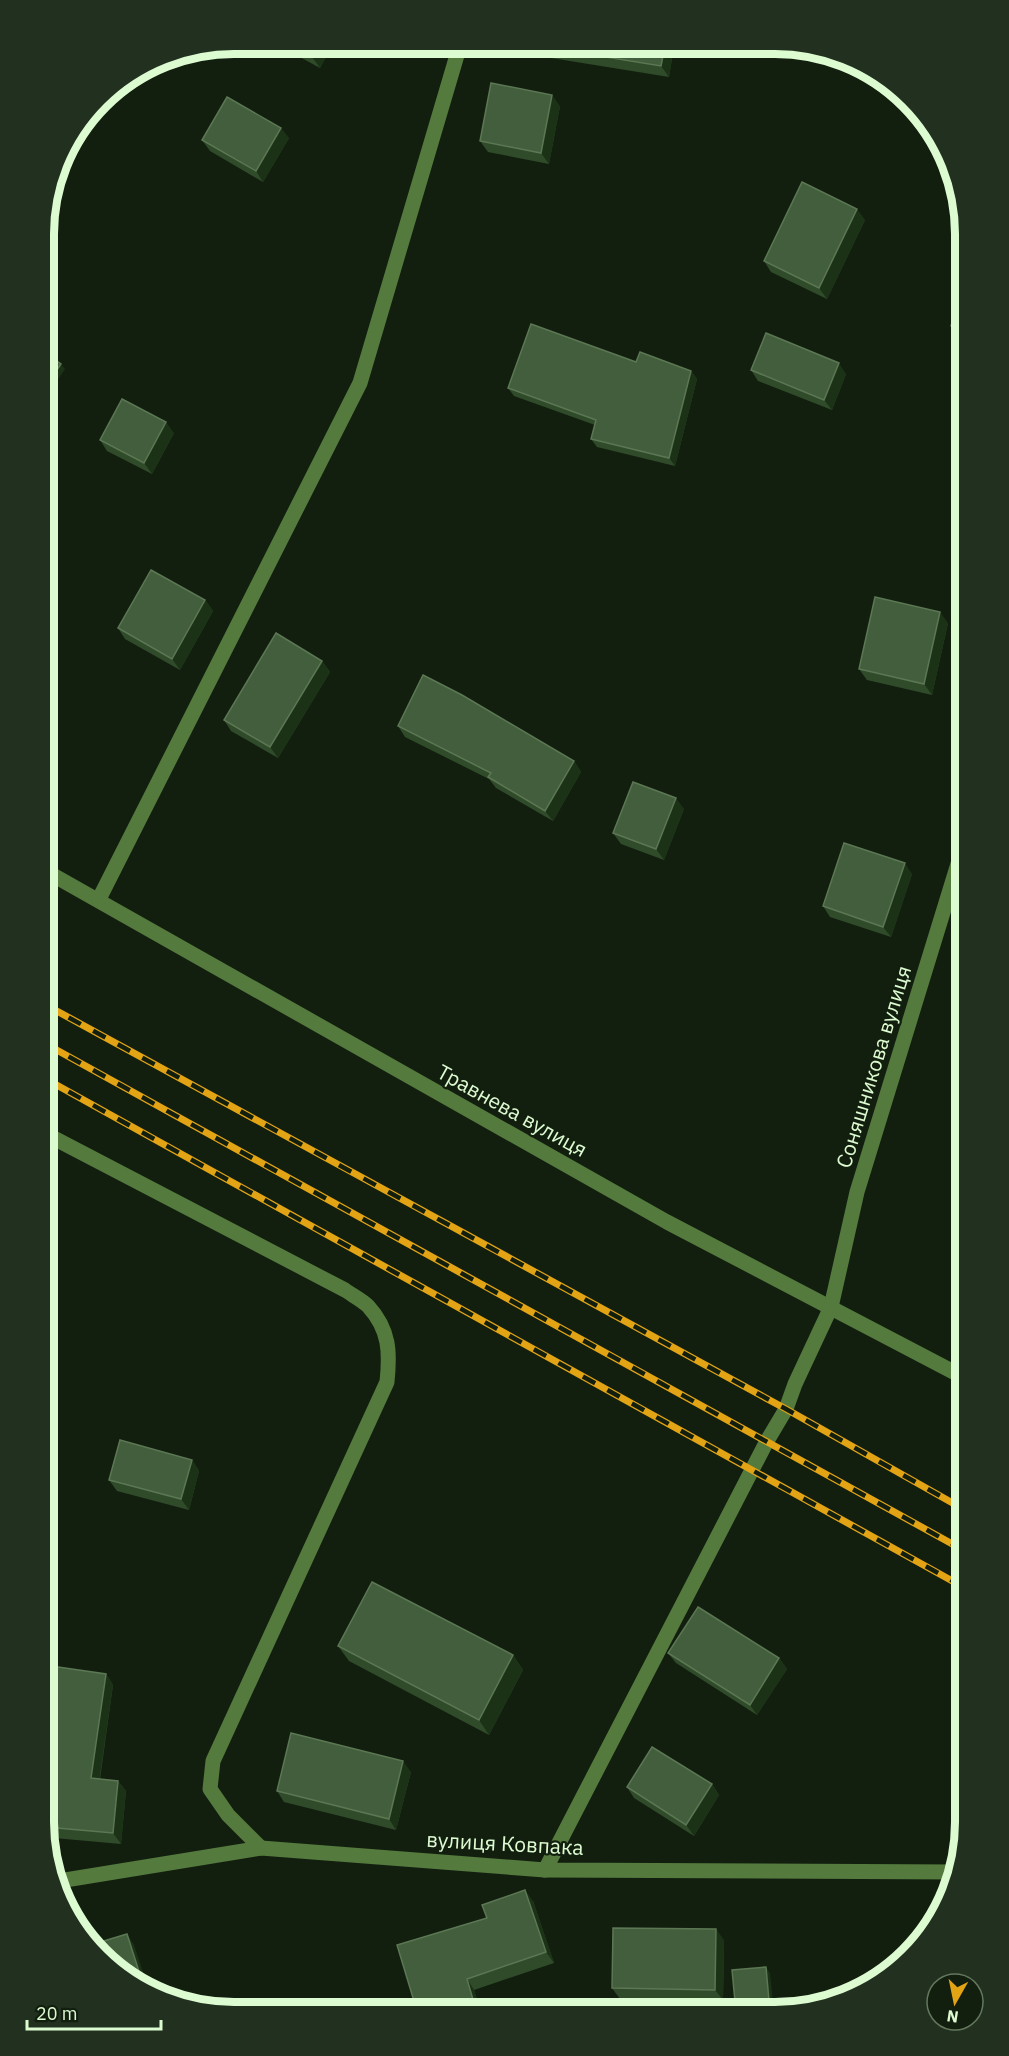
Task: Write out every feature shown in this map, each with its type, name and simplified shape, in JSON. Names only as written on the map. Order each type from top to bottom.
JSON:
[{"type":"street","points":[[99,899],[360,383],[457,54]]},
{"type":"street","name":"Соняшникова вулиця","points":[[545,1870],[767,1441],[786,1409],[795,1384],[831,1307],[857,1192],[955,874]]},
{"type":"street","name":"Травнева вулиця","points":[[54,875],[646,1210],[955,1373]]},
{"type":"street","points":[[54,1138],[345,1290],[368,1305],[383,1328],[390,1355],[387,1382],[213,1761],[210,1789],[228,1815],[261,1848]]},
{"type":"street","name":"вулиця Ковпака","points":[[64,1880],[261,1848],[545,1870],[947,1872]]},
{"type":"building","points":[[587,54],[663,54],[661,66]]},
{"type":"building","points":[[491,83],[552,95],[541,153],[480,141]]},
{"type":"building","points":[[227,97],[281,128],[256,171],[202,140]]},
{"type":"building","points":[[802,182],[857,209],[819,288],[764,261]]},
{"type":"building","points":[[955,311],[955,327],[951,326]]},
{"type":"building","points":[[531,324],[636,362],[640,352],[691,371],[669,458],[591,439],[596,420],[508,388]]},
{"type":"building","points":[[766,333],[839,363],[824,400],[751,370]]},
{"type":"building","points":[[54,359],[61,364],[54,374]]},
{"type":"building","points":[[122,399],[166,422],[144,463],[100,440]]},
{"type":"building","points":[[151,570],[205,600],[172,659],[118,628]]},
{"type":"building","points":[[875,597],[940,612],[924,684],[859,669]]},
{"type":"building","points":[[276,633],[322,661],[270,747],[224,720]]},
{"type":"building","points":[[423,675],[462,695],[574,761],[545,811],[488,777],[491,773],[398,726]]},
{"type":"building","points":[[633,782],[676,798],[656,849],[613,833]]},
{"type":"building","points":[[844,843],[905,863],[883,927],[823,906]]},
{"type":"building","points":[[120,1440],[192,1460],[181,1499],[109,1480]]},
{"type":"building","points":[[372,1582],[513,1655],[479,1720],[338,1646]]},
{"type":"building","points":[[698,1607],[779,1658],[750,1705],[668,1653]]},
{"type":"building","points":[[54,1666],[106,1674],[91,1778],[118,1781],[113,1833],[54,1828]]},
{"type":"building","points":[[291,1733],[403,1761],[389,1819],[277,1791]]},
{"type":"building","points":[[652,1747],[712,1784],[686,1825],[627,1787]]},
{"type":"building","points":[[525,1890],[546,1952],[467,1979],[474,2002],[414,2002],[397,1945],[487,1918],[482,1905]]},
{"type":"building","points":[[613,1928],[716,1929],[715,1990],[612,1988]]},
{"type":"building","points":[[127,1934],[140,1975],[125,1965],[101,1942]]},
{"type":"building","points":[[766,1967],[769,2002],[735,2002],[732,1970]]},
{"type":"railway","points":[[54,1009],[786,1409],[955,1504]]},
{"type":"railway","points":[[54,1049],[955,1545]]},
{"type":"railway","points":[[54,1084],[955,1582]]}]
